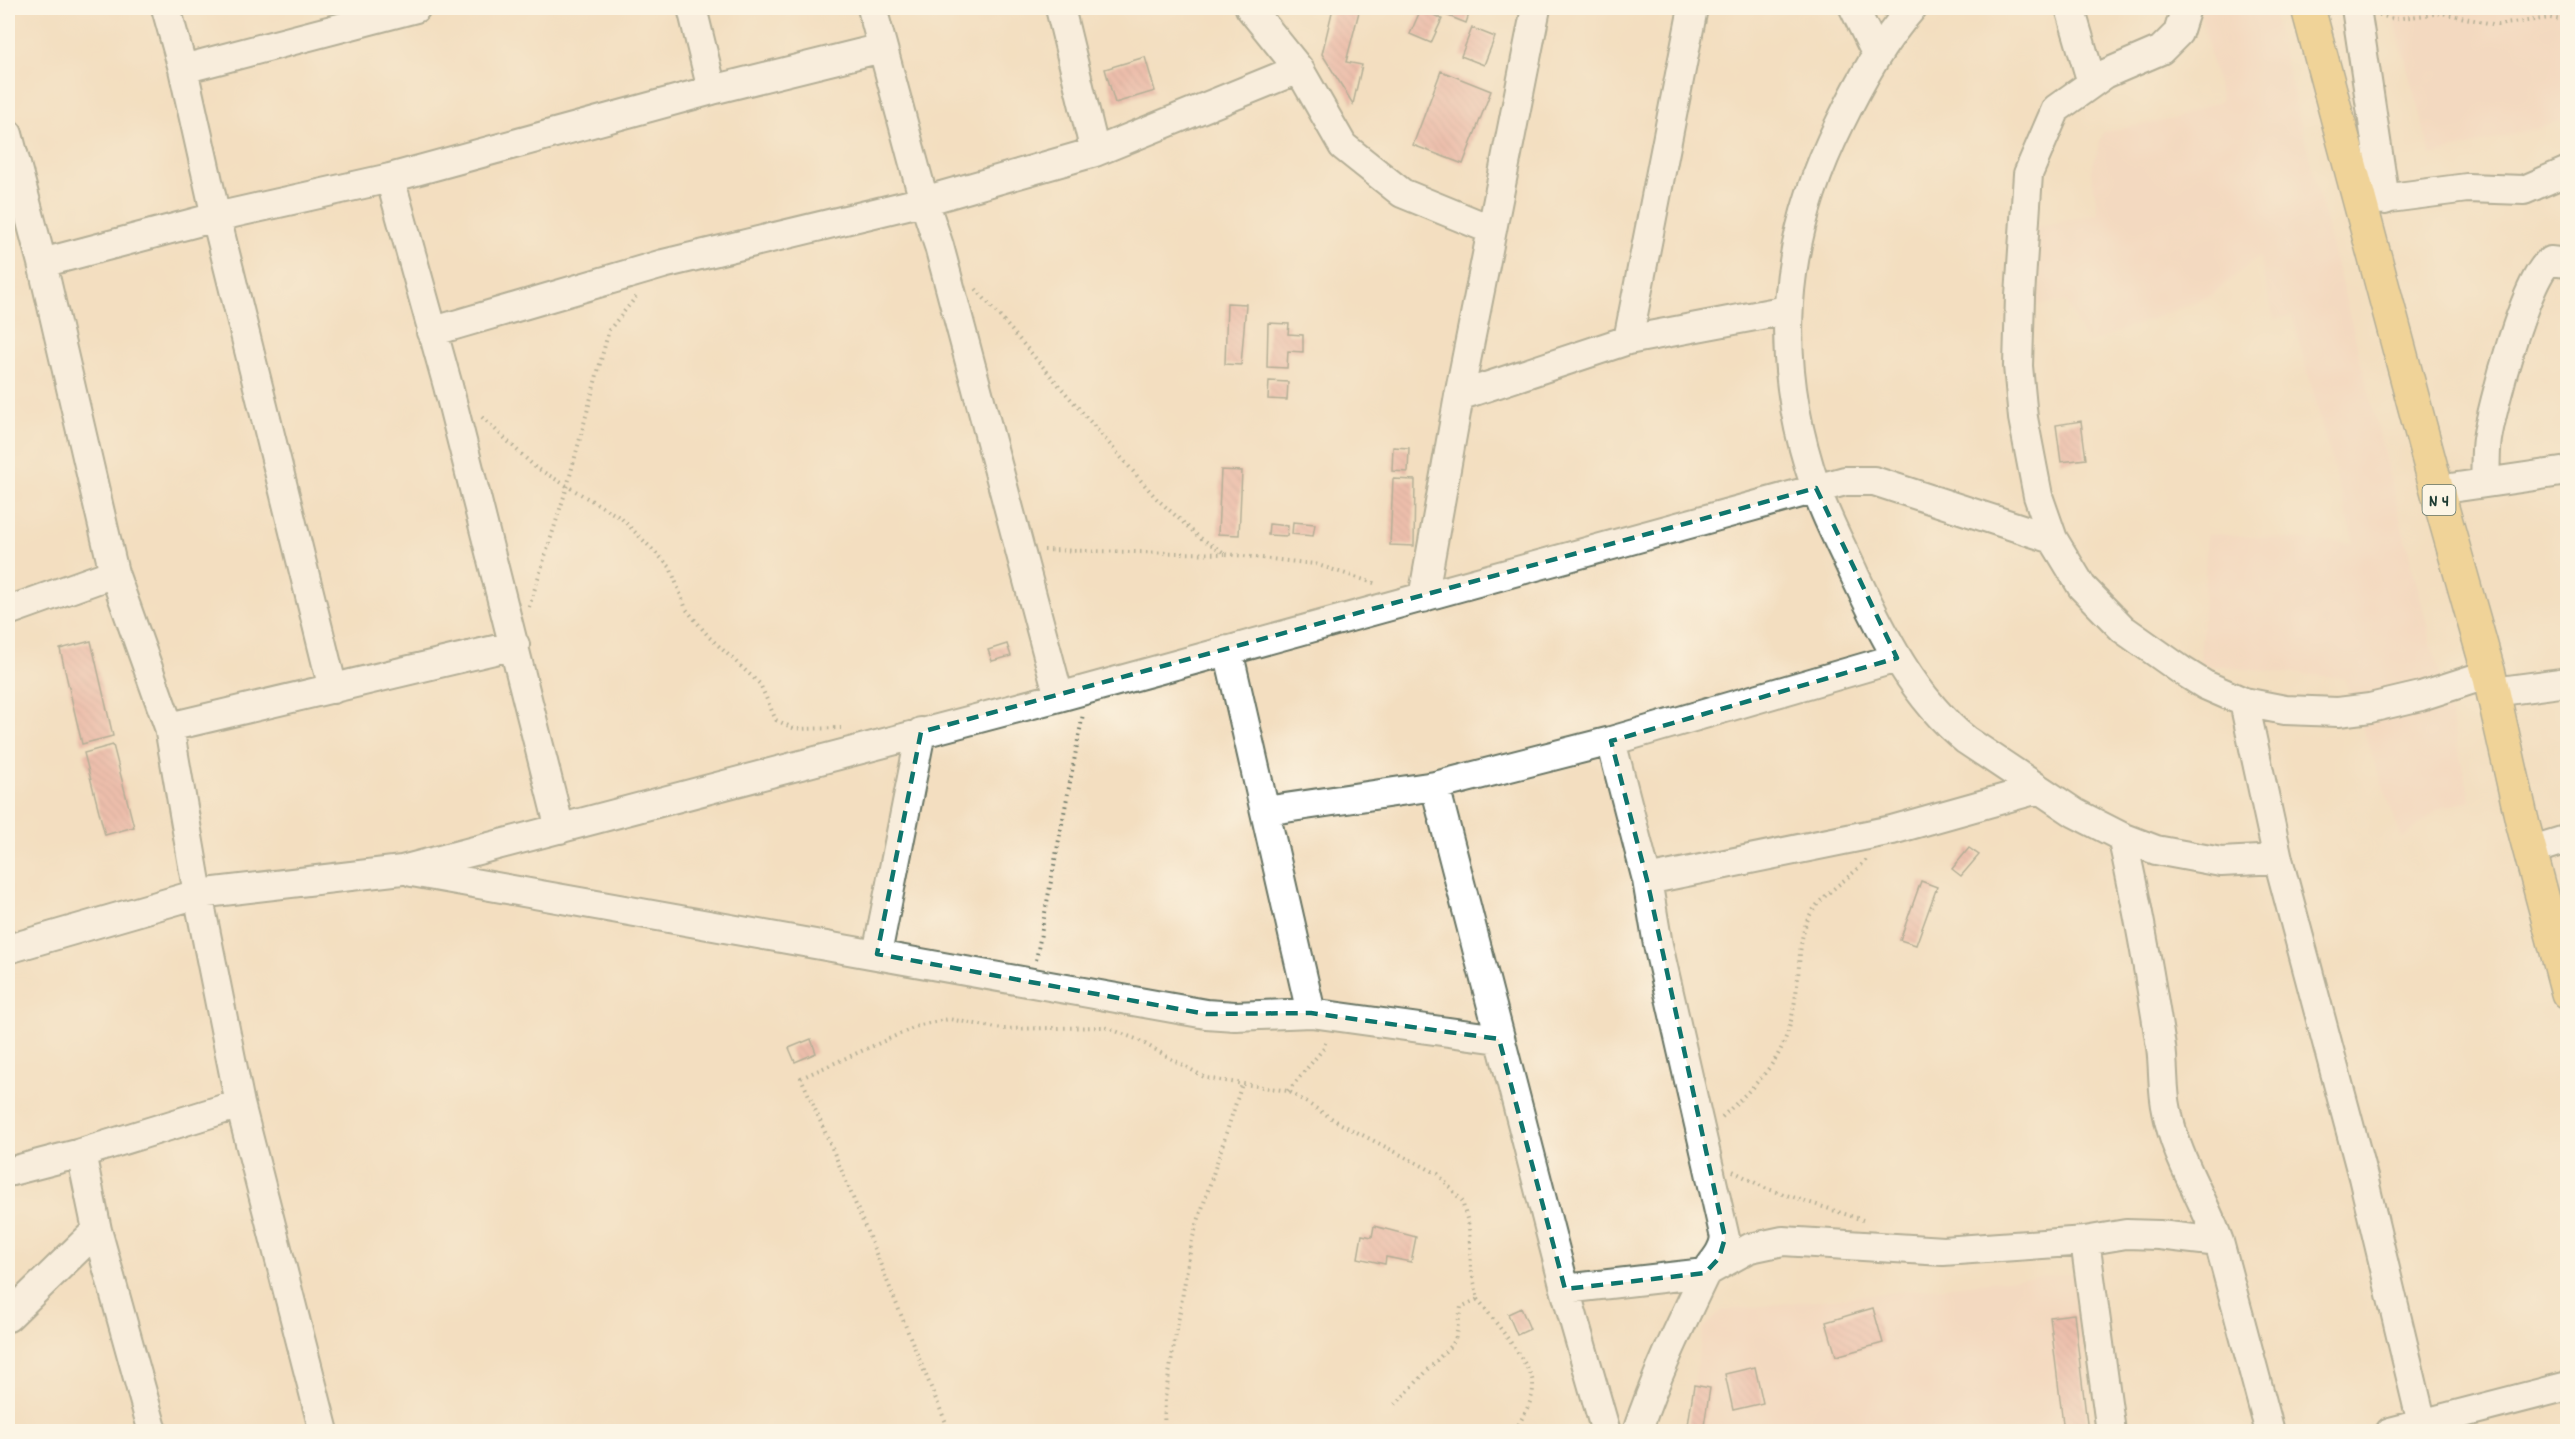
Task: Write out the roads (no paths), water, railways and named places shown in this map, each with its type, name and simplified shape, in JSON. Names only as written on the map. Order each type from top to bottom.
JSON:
[{"type":"highway","name":"N 4","points":[[2308,8],[2372,201],[2437,490],[2491,683],[2530,851],[2568,993]]},
{"type":"street","points":[[166,8],[183,69],[216,217],[333,689]]},
{"type":"street","points":[[183,69],[416,8]]},
{"type":"street","points":[[692,8],[712,90]]},
{"type":"street","points":[[872,8],[924,201],[942,257],[1059,697]]},
{"type":"street","points":[[1060,8],[1095,152]]},
{"type":"street","points":[[1250,8],[1299,69],[1343,146],[1401,193],[1492,230]]},
{"type":"street","points":[[1423,598],[1459,396],[1536,8]]},
{"type":"street","points":[[1628,340],[1693,8]]},
{"type":"street","points":[[1854,8],[1877,55]]},
{"type":"street","points":[[1912,8],[1894,28],[1858,87],[1815,177],[1802,219],[1792,268],[1787,310],[1792,389],[1797,420],[1816,488],[1862,591],[1897,658],[1932,707],[1949,726],[2075,813],[2122,837],[2157,850],[2221,861],[2278,859]]},
{"type":"street","points":[[2070,8],[2092,83]]},
{"type":"street","points":[[2186,8],[2178,33],[2161,50],[2105,74],[2056,109],[2028,174],[2018,366],[2023,417],[2038,496],[2053,539],[2082,586],[2123,629],[2205,685],[2244,702],[2285,710],[2338,712],[2370,708],[2491,683],[2568,682]]},
{"type":"street","points":[[2356,8],[2372,201],[2467,188],[2524,190],[2568,171]]},
{"type":"street","points":[[42,263],[216,217],[390,178],[712,90],[882,48]]},
{"type":"street","points":[[431,332],[663,264],[924,201],[1095,152],[1299,69]]},
{"type":"street","points":[[8,134],[42,263],[114,573],[169,727],[198,894],[240,1104],[324,1431]]},
{"type":"street","points":[[390,178],[431,332],[448,386],[560,829]]},
{"type":"street","points":[[2486,481],[2487,443],[2491,417],[2525,304],[2543,266],[2550,261],[2568,263]]},
{"type":"street","points":[[1459,396],[1628,340],[1787,310]]},
{"type":"street","points":[[2437,490],[2486,481],[2568,471]]},
{"type":"street","points":[[8,949],[198,894],[402,870],[1059,697],[1845,481],[1874,481],[2053,539]]},
{"type":"street","points":[[8,611],[114,573]]},
{"type":"street","points":[[169,727],[514,645]]},
{"type":"street","points":[[1228,650],[1311,1013]]},
{"type":"street","points":[[1265,811],[1435,786],[1611,741],[1897,658]]},
{"type":"street","points":[[2244,702],[2278,859],[2363,1178],[2423,1427]]},
{"type":"street","points":[[877,954],[921,732]]},
{"type":"street","points":[[1611,741],[1647,880],[1658,945],[1725,1238],[1719,1258],[1705,1273],[1661,1367],[1637,1431]]},
{"type":"street","points":[[1435,786],[1499,1039],[1606,1431]]},
{"type":"street","points":[[1647,880],[1892,830],[2038,789]]},
{"type":"street","points":[[2122,837],[2144,933],[2162,1054],[2166,1110],[2179,1157],[2209,1215],[2218,1242],[2270,1431]]},
{"type":"street","points":[[2530,851],[2568,839]]},
{"type":"street","points":[[402,870],[1206,1014],[1235,1016],[1311,1013],[1499,1039]]},
{"type":"street","points":[[8,1172],[81,1153],[240,1104]]},
{"type":"street","points":[[81,1153],[97,1230],[153,1431]]},
{"type":"street","points":[[8,1317],[97,1230]]},
{"type":"street","points":[[1566,1289],[1705,1273],[1750,1248],[1783,1241],[1943,1251],[2085,1240],[2126,1234],[2159,1235],[2218,1242]]},
{"type":"street","points":[[2085,1240],[2111,1431]]},
{"type":"street","points":[[2390,1431],[2423,1427],[2568,1386]]}]
